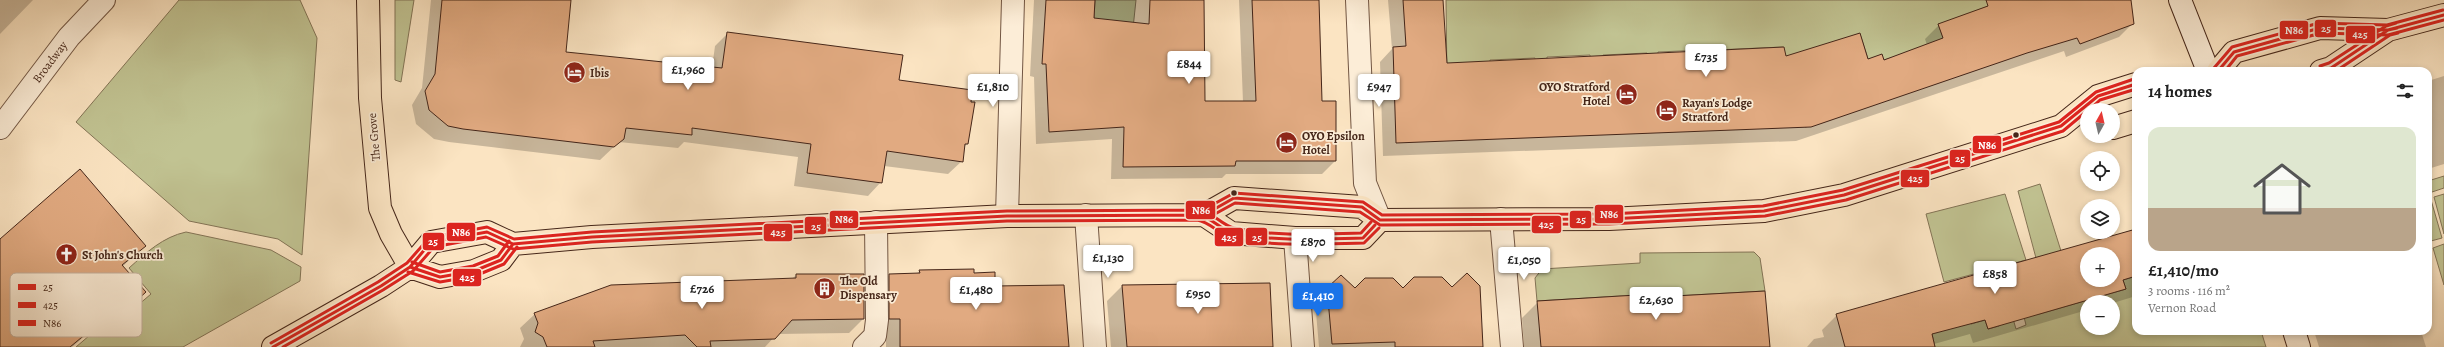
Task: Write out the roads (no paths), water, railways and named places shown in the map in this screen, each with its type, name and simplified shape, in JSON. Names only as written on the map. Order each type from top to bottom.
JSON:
[{"type":"main road","name":"The Grove","points":[[368,0],[370,98],[380,208],[391,234],[410,267]]},
{"type":"main road","points":[[2221,67],[2234,52],[2320,28],[2388,30],[2444,15]]},
{"type":"main road","points":[[2332,67],[2388,30]]},
{"type":"main road","points":[[273,347],[381,286],[410,267],[430,242],[487,232],[513,244],[592,237],[1007,216],[1204,215],[1234,198],[1362,207],[1380,220],[1609,219],[1764,211],[1844,195],[2061,126],[2098,96],[2132,85]]},
{"type":"main road","points":[[2120,126],[2132,122]]},
{"type":"main road","points":[[2061,126],[2080,127]]},
{"type":"main road","points":[[1204,215],[1231,233],[1295,238],[1363,238],[1380,220]]},
{"type":"main road","points":[[410,267],[440,277],[474,271],[501,260],[513,244]]},
{"type":"street","name":"Broadway","points":[[0,128],[69,37],[104,0]]},
{"type":"street","points":[[1007,216],[1013,0]]},
{"type":"street","points":[[1357,0],[1365,183],[1380,220]]},
{"type":"street","points":[[2180,0],[2206,67]]},
{"type":"street","points":[[1086,215],[1095,347]]},
{"type":"street","points":[[1501,219],[1512,347]]},
{"type":"street","points":[[864,347],[875,336],[877,320],[876,222]]},
{"type":"street","points":[[1295,238],[1303,347]]},
{"type":"street","points":[[2295,335],[2299,347]]},
{"type":"place","name":"Ibis","points":[[574,73]]},
{"type":"place","name":"OYO Stratford Hotel","points":[[1626,94]]},
{"type":"place","name":"Rayan's Lodge Stratford","points":[[1667,110]]},
{"type":"place","name":"OYO Epsilon Hotel","points":[[1286,143]]},
{"type":"place","name":"St John's Church","points":[[67,255]]},
{"type":"place","name":"The Old Dispensary","points":[[825,288]]}]
